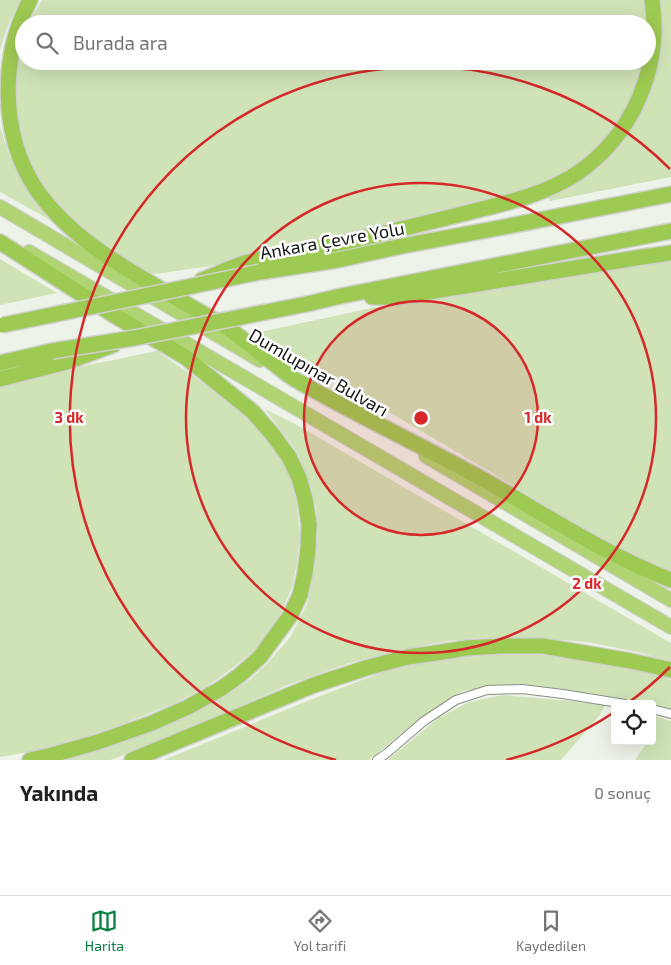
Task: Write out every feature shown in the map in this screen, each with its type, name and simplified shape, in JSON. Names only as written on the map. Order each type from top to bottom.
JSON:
[{"type":"highway","points":[[22,15],[30,0]]},
{"type":"highway","points":[[652,0],[654,15]]},
{"type":"highway","points":[[15,30],[5,75],[5,101],[10,132],[17,155],[36,190],[73,231],[99,252],[227,328],[293,379],[483,480],[626,560],[671,580]]},
{"type":"highway","points":[[174,290],[248,262],[327,246],[501,204],[554,186],[575,175],[602,153],[618,134],[640,99],[649,70]]},
{"type":"highway","name":"Ankara Çevre Yolu","points":[[1,326],[260,272],[338,260],[671,194]]},
{"type":"highway","name":"Dumlupınar Bulvarı","points":[[0,207],[671,600]]},
{"type":"highway","points":[[0,363],[52,351],[134,338],[671,232]]},
{"type":"highway","points":[[0,236],[671,627]]},
{"type":"highway","points":[[0,242],[97,304],[185,356],[253,412],[289,457],[299,478],[309,524],[305,573],[300,595],[294,609],[260,657],[240,675],[222,688],[188,707],[152,723],[98,742],[30,760]]},
{"type":"highway","points":[[341,296],[398,297],[671,253]]},
{"type":"highway","points":[[0,379],[67,362],[134,338]]},
{"type":"highway","points":[[132,760],[314,685],[368,667],[408,657],[467,648],[542,646],[631,661],[671,670]]},
{"type":"street","points":[[377,760],[424,721],[456,700],[487,690],[522,689],[611,702]]},
{"type":"street","points":[[656,711],[671,714]]},
{"type":"green space","points":[[0,0],[22,0],[9,24],[0,50]]},
{"type":"green space","points":[[42,0],[643,0],[645,15],[33,15]]},
{"type":"green space","points":[[660,0],[671,0],[671,177],[550,201],[548,197],[578,180],[636,120],[650,95],[657,72],[661,48]]},
{"type":"green space","points":[[16,70],[641,70],[635,87],[617,123],[586,160],[569,172],[526,191],[435,215],[237,262],[149,275],[73,224],[42,187],[22,147],[12,97]]},
{"type":"green space","points":[[0,127],[9,154],[25,183],[57,224],[0,192]]},
{"type":"green space","points":[[0,259],[57,293],[0,305]]},
{"type":"green space","points":[[671,259],[671,572],[659,568],[591,534],[256,333],[385,305]]},
{"type":"green space","points":[[157,351],[257,423],[277,451],[291,480],[297,505],[300,535],[292,587],[271,631],[252,652],[204,688],[175,703],[115,727],[46,749],[0,757],[0,385]]},
{"type":"green space","points":[[265,409],[297,425],[671,643],[671,663],[642,653],[587,642],[535,638],[480,638],[447,641],[349,663],[285,686],[157,743],[110,760],[62,760],[96,751],[191,715],[247,682],[267,664],[291,636],[308,602],[315,566],[318,532],[316,507],[311,487],[297,452]]},
{"type":"green space","points":[[508,654],[569,656],[643,671],[671,680],[671,710],[656,706],[656,700],[628,700],[509,685],[463,691],[422,717],[369,760],[164,760],[393,668],[459,658]]},
{"type":"green space","points":[[503,695],[606,704],[599,716],[561,760],[388,760],[438,718],[469,702]]},
{"type":"green space","points":[[656,716],[671,721],[671,760],[635,760],[645,745],[656,745]]}]
